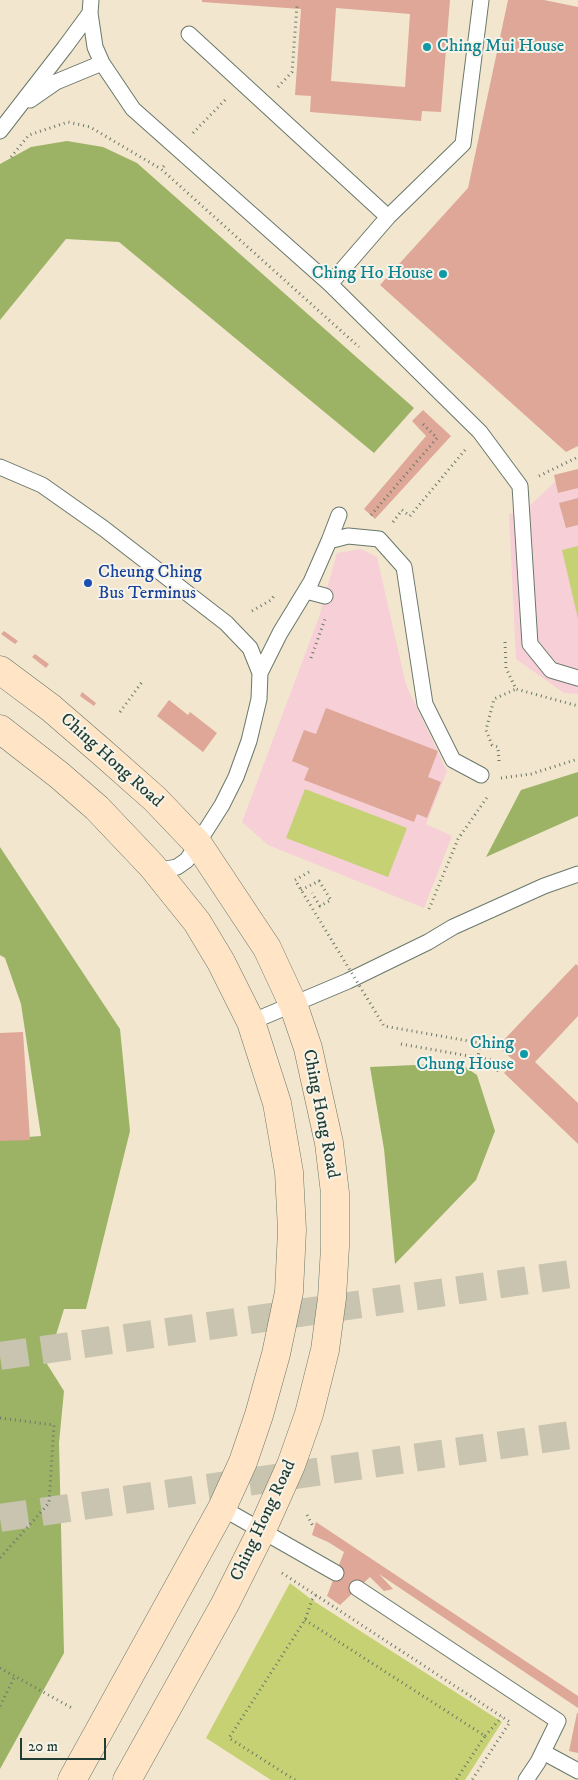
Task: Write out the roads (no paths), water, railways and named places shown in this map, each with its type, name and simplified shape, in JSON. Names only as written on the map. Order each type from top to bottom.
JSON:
[{"type":"main road","name":"Ching Hong Road","points":[[0,670],[51,708],[155,799],[198,844],[267,948],[293,1004],[308,1048],[329,1143],[335,1193],[334,1281],[324,1350],[308,1414],[291,1465],[226,1604],[127,1780]]},
{"type":"main road","points":[[0,729],[59,775],[97,808],[152,866],[197,922],[221,962],[251,1022],[278,1103],[289,1172],[292,1230],[289,1292],[276,1354],[259,1415],[242,1462],[222,1508],[72,1780]]},
{"type":"lane","points":[[330,284],[388,217],[463,144],[481,0]]},
{"type":"lane","points":[[90,6],[95,46],[102,63],[133,109],[330,284],[480,432],[520,486],[530,644],[551,670],[578,678]]},
{"type":"lane","points":[[0,131],[19,108],[90,6]]},
{"type":"lane","points":[[189,34],[388,217]]},
{"type":"lane","points":[[19,108],[56,82],[102,63]]},
{"type":"lane","points":[[0,467],[42,485],[103,528],[226,622],[250,648],[260,673]]},
{"type":"lane","points":[[152,866],[166,869],[177,867],[188,860],[222,805],[236,777],[249,741],[257,708],[260,673],[280,633],[306,591],[339,515]]},
{"type":"lane","points":[[329,541],[348,536],[379,539],[404,567],[425,704],[453,760],[481,775]]},
{"type":"lane","points":[[306,591],[325,596]]},
{"type":"lane","points":[[251,1022],[348,981],[428,942],[453,927],[534,890],[578,874]]},
{"type":"lane","points":[[222,1508],[336,1573]]},
{"type":"lane","points":[[357,1588],[558,1720],[543,1752],[526,1780]]},
{"type":"lane","points":[[543,1752],[578,1771]]},
{"type":"tunnel","points":[[0,1356],[578,1273]]},
{"type":"tunnel","points":[[0,1518],[578,1434]]},
{"type":"place","name":"Ching Mui House","points":[[427,47]]},
{"type":"place","name":"Ching Ho House","points":[[443,274]]},
{"type":"place","name":"Cheung Ching Bus Terminus","points":[[88,583]]},
{"type":"place","name":"Ching Chung House","points":[[524,1054]]}]
